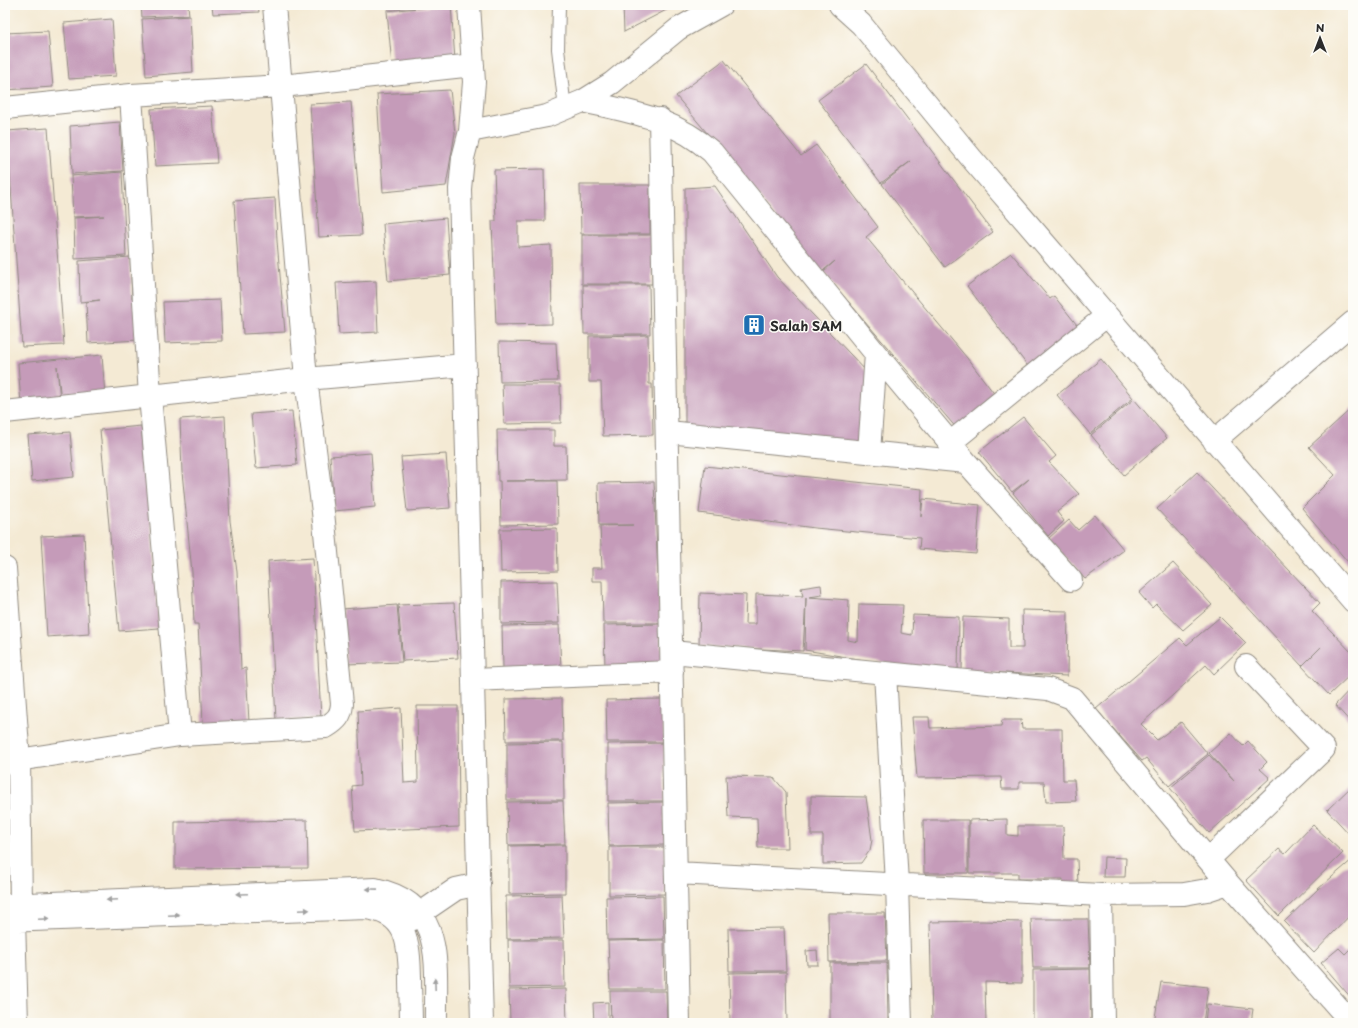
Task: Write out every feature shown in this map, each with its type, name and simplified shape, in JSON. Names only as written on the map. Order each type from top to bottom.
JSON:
[{"type":"street","points":[[12,762],[180,735],[326,727],[336,721],[341,714],[342,704],[328,564],[306,379],[274,5]]},
{"type":"street","points":[[469,5],[474,98],[470,131],[463,158],[460,189],[482,1023]]},
{"type":"street","points":[[470,131],[547,116],[574,105],[612,83],[678,28],[721,5]]},
{"type":"street","points":[[840,5],[861,24],[972,159],[1353,601]]},
{"type":"street","points":[[5,108],[130,95],[282,86],[473,65]]},
{"type":"street","points":[[130,95],[150,396],[180,735]]},
{"type":"street","points":[[574,105],[660,119],[696,139],[712,152],[950,443],[1071,580]]},
{"type":"street","points":[[660,119],[668,432],[679,1023]]},
{"type":"street","points":[[950,443],[1106,316]]},
{"type":"street","points":[[1214,441],[1353,322]]},
{"type":"street","points":[[869,452],[876,354]]},
{"type":"street","points":[[5,412],[306,379],[465,365]]},
{"type":"street","points":[[668,432],[966,462]]},
{"type":"street","points":[[5,568],[12,762],[11,913],[13,1023]]},
{"type":"street","points":[[473,680],[672,662],[885,673],[1048,689],[1072,698],[1228,883],[1352,1022]]},
{"type":"street","points":[[1209,859],[1324,749],[1246,666]]},
{"type":"street","points":[[885,673],[897,883],[901,1023]]},
{"type":"street","points":[[676,873],[897,883],[1101,895],[1184,894],[1207,890],[1228,883]]},
{"type":"street","points":[[402,927],[420,912],[456,889],[478,884]]},
{"type":"street","points":[[11,913],[375,888],[400,896],[420,912],[432,935],[434,948],[436,1023]]},
{"type":"street","points":[[1101,895],[1103,1023]]},
{"type":"street","points":[[11,913],[366,908],[386,913],[402,927],[409,947],[411,1023]]},
{"type":"lane","points":[[559,5],[558,49],[574,105]]},
{"type":"building","points":[[141,5],[188,5],[189,15],[142,17]]},
{"type":"building","points":[[212,5],[258,5],[259,12],[213,14]]},
{"type":"building","points":[[387,5],[425,5],[425,6],[388,9]]},
{"type":"building","points":[[451,5],[455,60],[392,66],[387,11]]},
{"type":"building","points":[[623,5],[676,5],[624,32]]},
{"type":"building","points":[[190,16],[193,72],[146,76],[142,19]]},
{"type":"building","points":[[112,19],[116,76],[69,79],[64,23]]},
{"type":"building","points":[[48,31],[53,87],[5,90],[5,33]]},
{"type":"building","points":[[724,60],[801,156],[816,145],[878,227],[866,237],[967,358],[996,396],[958,430],[823,272],[835,261],[820,273],[754,189],[676,96]]},
{"type":"building","points":[[866,64],[993,232],[945,267],[882,184],[911,161],[881,183],[818,100]]},
{"type":"building","points":[[450,90],[455,133],[446,186],[383,192],[377,94]]},
{"type":"building","points":[[351,102],[362,235],[319,237],[310,104]]},
{"type":"building","points":[[212,106],[217,163],[155,166],[151,109]]},
{"type":"building","points":[[120,122],[123,171],[72,174],[70,126]]},
{"type":"building","points":[[48,128],[64,345],[22,347],[7,131]]},
{"type":"building","points":[[544,169],[545,221],[518,221],[518,247],[551,245],[552,324],[496,325],[492,221],[496,221],[494,170]]},
{"type":"building","points":[[122,172],[126,256],[75,259],[74,218],[104,216],[73,217],[71,176]]},
{"type":"building","points":[[580,185],[650,185],[650,234],[581,234]]},
{"type":"building","name":"Salah SAM","points":[[715,186],[777,277],[868,373],[864,446],[685,429],[685,188]]},
{"type":"building","points":[[275,198],[277,241],[285,332],[243,334],[234,201]]},
{"type":"building","points":[[446,218],[450,275],[388,281],[383,224]]},
{"type":"building","points":[[582,235],[652,235],[652,284],[582,284]]},
{"type":"building","points":[[1011,253],[1050,299],[1054,296],[1081,330],[1030,369],[967,286]]},
{"type":"building","points":[[130,257],[132,298],[137,298],[139,340],[88,343],[86,302],[100,300],[80,302],[79,261]]},
{"type":"building","points":[[376,281],[378,332],[339,334],[336,283]]},
{"type":"building","points":[[583,285],[649,285],[650,334],[584,334]]},
{"type":"building","points":[[220,300],[222,341],[165,343],[163,302]]},
{"type":"building","points":[[648,335],[649,384],[652,384],[653,435],[603,436],[601,382],[589,382],[589,336]]},
{"type":"building","points":[[499,342],[556,343],[558,381],[500,382]]},
{"type":"building","points":[[102,355],[105,396],[61,400],[57,366],[60,400],[21,404],[18,363]]},
{"type":"building","points":[[1101,359],[1133,398],[1090,434],[1057,395]]},
{"type":"building","points":[[502,384],[560,384],[561,423],[504,424]]},
{"type":"building","points":[[1134,399],[1167,438],[1124,475],[1091,435]]},
{"type":"building","points":[[1353,407],[1353,568],[1302,508],[1335,475],[1309,447]]},
{"type":"building","points":[[292,411],[297,465],[256,468],[251,414]]},
{"type":"building","points":[[225,416],[230,521],[237,572],[241,669],[246,668],[249,722],[203,723],[198,624],[194,624],[192,572],[182,472],[180,419]]},
{"type":"building","points":[[1023,417],[1056,456],[1049,462],[1079,494],[1057,512],[1064,521],[1048,536],[1013,493],[1029,479],[1012,492],[979,452]]},
{"type":"building","points":[[141,426],[151,521],[159,628],[119,631],[100,430]]},
{"type":"building","points":[[497,430],[554,430],[554,446],[566,446],[567,480],[505,481],[557,481],[558,524],[501,525]]},
{"type":"building","points":[[70,432],[74,477],[32,481],[28,435]]},
{"type":"building","points":[[371,453],[375,507],[334,511],[330,456]]},
{"type":"building","points":[[446,454],[450,508],[407,511],[401,457]]},
{"type":"building","points":[[705,466],[922,489],[921,517],[923,499],[980,505],[976,554],[919,549],[920,538],[815,528],[699,513]]},
{"type":"building","points":[[1197,472],[1320,603],[1312,611],[1353,654],[1353,672],[1329,695],[1157,509]]},
{"type":"building","points":[[654,482],[660,623],[603,623],[602,581],[592,581],[592,568],[602,568],[600,526],[633,525],[599,525],[598,483]]},
{"type":"building","points":[[1095,515],[1124,550],[1085,579],[1049,538],[1069,520],[1078,530]]},
{"type":"building","points":[[557,528],[558,571],[501,572],[500,529]]},
{"type":"building","points":[[84,534],[89,634],[47,637],[41,536]]},
{"type":"building","points":[[313,558],[321,719],[276,720],[268,561]]},
{"type":"building","points":[[1173,563],[1212,605],[1183,630],[1156,604],[1152,608],[1139,593]]},
{"type":"building","points":[[557,581],[559,623],[501,624],[501,582]]},
{"type":"building","points":[[821,585],[822,595],[809,597],[849,600],[848,640],[858,642],[859,604],[903,605],[901,633],[912,635],[913,615],[959,617],[958,672],[912,668],[805,650],[806,598],[803,651],[699,646],[700,593],[746,595],[745,624],[756,624],[756,594],[803,596],[801,588]]},
{"type":"building","points":[[454,603],[458,658],[403,661],[398,605]]},
{"type":"building","points":[[397,605],[402,662],[346,664],[342,609]]},
{"type":"building","points":[[1022,610],[1068,611],[1067,676],[962,671],[963,617],[1009,619],[1009,648],[1023,648]]},
{"type":"building","points":[[1220,617],[1246,643],[1214,674],[1206,665],[1141,724],[1157,740],[1181,722],[1208,754],[1169,786],[1146,758],[1142,761],[1096,709],[1180,638],[1187,645]]},
{"type":"building","points":[[660,624],[662,667],[605,668],[604,625]]},
{"type":"building","points":[[559,625],[561,668],[503,668],[502,626]]},
{"type":"building","points":[[1353,686],[1353,725],[1335,705]]},
{"type":"building","points":[[562,698],[563,741],[506,741],[505,699]]},
{"type":"building","points":[[663,699],[664,742],[607,742],[606,700]]},
{"type":"building","points":[[417,706],[458,706],[459,827],[355,831],[352,786],[361,785],[358,711],[401,708],[404,783],[418,782]]},
{"type":"building","points":[[912,717],[929,717],[930,728],[1001,726],[1002,720],[1021,720],[1022,729],[1062,729],[1063,780],[1074,780],[1076,801],[1046,802],[1044,782],[1019,782],[1019,789],[1002,789],[1001,777],[917,778]]},
{"type":"building","points":[[1231,733],[1243,746],[1248,741],[1267,762],[1260,769],[1270,778],[1209,833],[1170,788],[1209,755],[1234,781],[1209,753]]},
{"type":"building","points":[[563,742],[564,800],[507,800],[507,743]]},
{"type":"building","points":[[664,743],[665,801],[608,801],[608,744]]},
{"type":"building","points":[[726,776],[773,777],[786,792],[788,848],[758,848],[757,818],[728,817]]},
{"type":"building","points":[[1353,785],[1353,838],[1327,810]]},
{"type":"building","points":[[811,796],[866,797],[872,840],[870,850],[861,863],[823,864],[823,835],[811,835]]},
{"type":"building","points":[[563,801],[565,844],[508,845],[507,802]]},
{"type":"building","points":[[664,802],[665,845],[609,846],[608,803]]},
{"type":"building","points":[[1007,819],[1007,835],[1018,836],[1018,826],[1063,826],[1064,859],[1077,859],[1078,885],[1063,885],[1063,879],[1018,879],[1018,873],[969,873],[969,820]]},
{"type":"building","points":[[307,820],[308,868],[175,869],[175,822]]},
{"type":"building","points":[[923,820],[968,820],[968,873],[924,873]]},
{"type":"building","points":[[1313,825],[1343,853],[1279,916],[1246,880],[1279,849],[1285,854]]},
{"type":"building","points":[[565,845],[565,893],[509,894],[509,846]]},
{"type":"building","points":[[609,847],[665,847],[665,894],[609,895]]},
{"type":"building","points":[[1104,857],[1126,858],[1125,877],[1103,877]]},
{"type":"building","points":[[1353,859],[1353,912],[1314,953],[1284,922],[1318,889]]},
{"type":"building","points":[[562,895],[564,938],[507,939],[506,896]]},
{"type":"building","points":[[663,896],[664,939],[607,940],[606,897]]},
{"type":"building","points":[[828,913],[885,913],[887,961],[829,962]]},
{"type":"building","points":[[1031,919],[1088,919],[1090,968],[1033,968]]},
{"type":"building","points":[[930,922],[1022,922],[1022,983],[985,982],[986,1023],[932,1023]]},
{"type":"building","points":[[784,928],[786,971],[729,971],[728,929]]},
{"type":"building","points":[[508,940],[564,940],[565,987],[509,988]]},
{"type":"building","points":[[664,940],[665,989],[610,989],[608,941]]},
{"type":"building","points":[[1353,946],[1353,1000],[1321,963],[1339,948],[1345,954]]},
{"type":"building","points":[[817,950],[818,965],[807,965],[806,951]]},
{"type":"building","points":[[830,963],[887,963],[888,1021],[830,1021]]},
{"type":"building","points":[[1090,969],[1091,1023],[1033,1023],[1033,970]]},
{"type":"building","points":[[786,972],[787,1023],[730,1023],[729,973]]},
{"type":"building","points":[[1161,982],[1208,987],[1203,1023],[1154,1023]]},
{"type":"building","points":[[566,989],[567,1023],[510,1023],[509,990]]},
{"type":"building","points":[[610,991],[666,991],[667,1023],[611,1023]]},
{"type":"building","points":[[608,1002],[608,1023],[594,1023],[593,1003]]},
{"type":"building","points":[[1207,1004],[1253,1009],[1251,1023],[1205,1023]]},
{"type":"place","name":"Salah SAM","points":[[754,325]]}]
